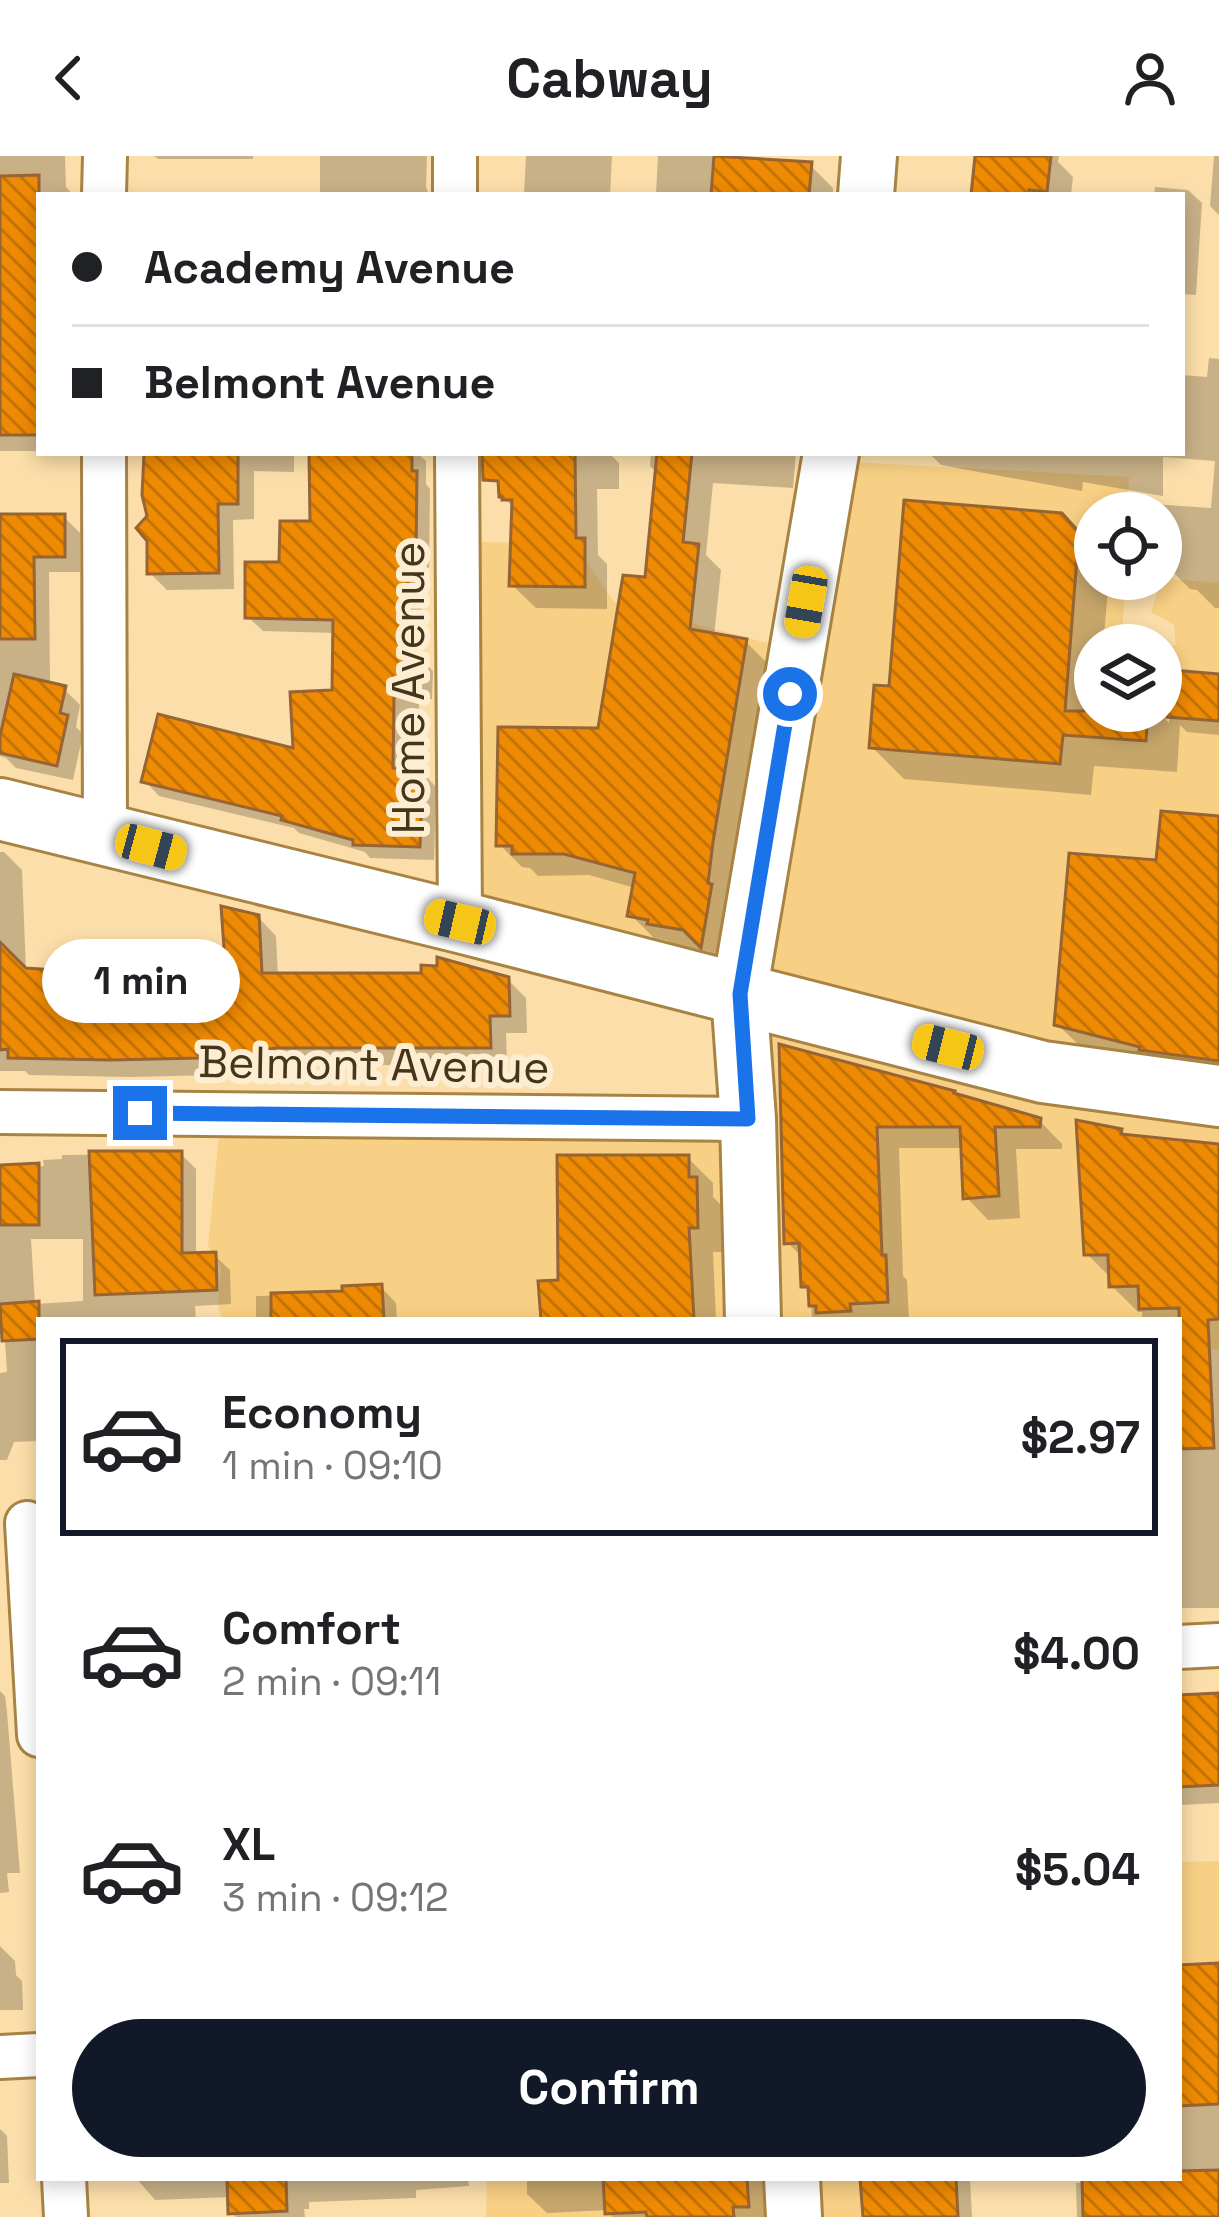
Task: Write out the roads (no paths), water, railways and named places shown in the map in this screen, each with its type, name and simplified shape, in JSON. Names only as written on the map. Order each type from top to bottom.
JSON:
[{"type":"main road","points":[[0,809],[1043,1072],[1219,1096]]},
{"type":"street","points":[[104,192],[105,156]]},
{"type":"street","points":[[455,156],[455,192]]},
{"type":"street","points":[[866,192],[869,156]]},
{"type":"street","points":[[104,456],[105,834]]},
{"type":"street","name":"Home Avenue","points":[[457,456],[460,922]]},
{"type":"street","points":[[753,1317],[740,994],[830,456]]},
{"type":"street","name":"Belmont Avenue","points":[[0,1112],[748,1119]]},
{"type":"street","points":[[22,1524],[36,1698]]},
{"type":"street","points":[[1182,1647],[1219,1645]]},
{"type":"street","points":[[0,2057],[36,2055]]},
{"type":"street","points":[[64,2181],[66,2217]]},
{"type":"street","points":[[792,2181],[794,2217]]}]
